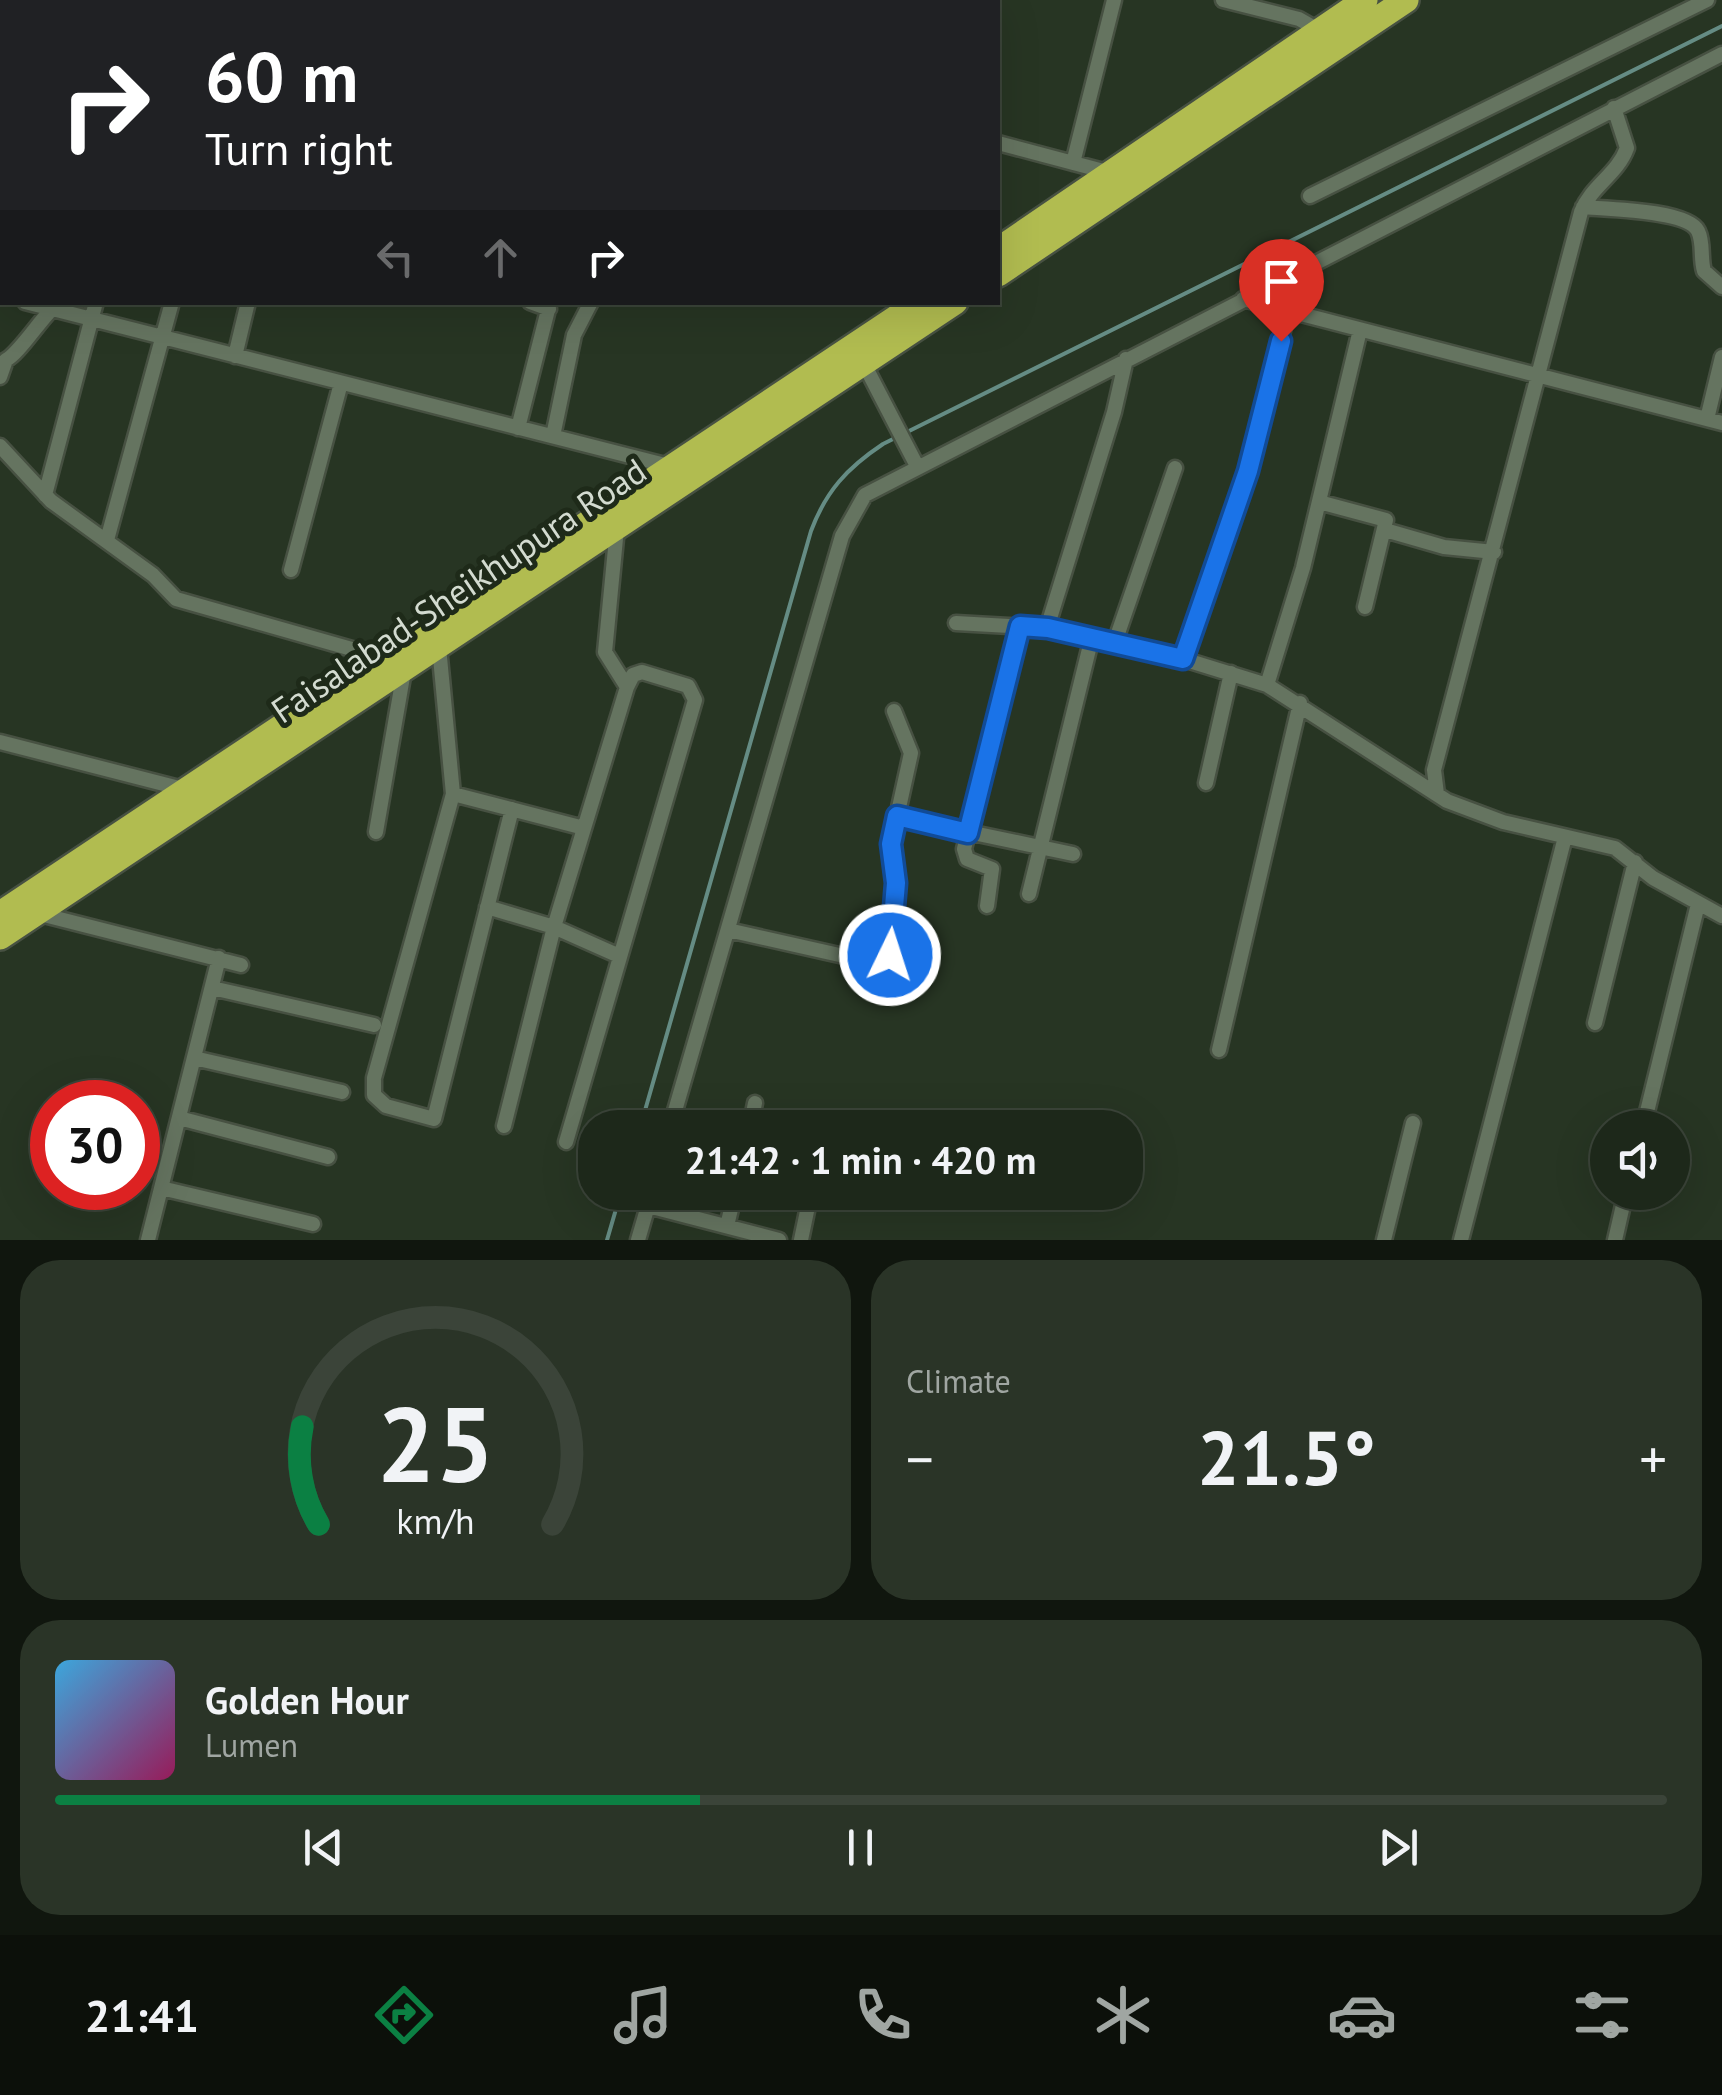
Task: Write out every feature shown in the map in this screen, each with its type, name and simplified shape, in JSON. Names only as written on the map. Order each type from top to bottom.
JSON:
[{"type":"highway","points":[[1000,249],[1365,0]]},
{"type":"highway","points":[[1000,273],[1406,0]]},
{"type":"highway","name":"Faisalabad-Sheikhupura Road","points":[[0,937],[40,914],[673,467],[950,305]]},
{"type":"highway","name":"Faisalabad-Sheikhupura Road","points":[[0,914],[187,790],[396,664],[439,647],[860,355],[900,310]]},
{"type":"street","points":[[615,0],[625,0]]},
{"type":"street","points":[[1073,162],[1114,0]]},
{"type":"street","points":[[1223,0],[1299,19],[1320,31]]},
{"type":"street","points":[[1310,196],[1707,0]]},
{"type":"street","points":[[675,1110],[849,518],[874,488],[1722,54]]},
{"type":"street","points":[[1437,794],[1436,759],[1583,207],[1594,188],[1619,166],[1626,148],[1614,108]]},
{"type":"street","points":[[1000,144],[1111,173]]},
{"type":"street","points":[[1583,207],[1660,214],[1691,223],[1700,234],[1704,270],[1722,287]]},
{"type":"street","points":[[1243,300],[1714,421],[1722,358]]},
{"type":"street","points":[[36,305],[673,467]]},
{"type":"street","points":[[45,495],[95,305]]},
{"type":"street","points":[[107,540],[171,305]]},
{"type":"street","points":[[235,356],[247,305]]},
{"type":"street","points":[[553,436],[574,334],[589,305]]},
{"type":"street","points":[[518,428],[550,306]]},
{"type":"street","points":[[0,376],[6,360],[20,352],[27,333],[52,310]]},
{"type":"street","points":[[1183,659],[1248,471],[1288,311]]},
{"type":"street","points":[[1267,685],[1319,502],[1360,330]]},
{"type":"street","points":[[860,355],[917,466]]},
{"type":"street","points":[[1048,628],[1114,412],[1126,359]]},
{"type":"street","points":[[291,570],[341,383]]},
{"type":"street","points":[[0,446],[45,495],[183,602],[396,664],[376,832]]},
{"type":"street","points":[[1115,642],[1175,468]]},
{"type":"street","points":[[1319,502],[1384,518],[1385,530],[1366,607]]},
{"type":"street","points":[[617,527],[605,652],[626,687]]},
{"type":"street","points":[[1385,530],[1444,547],[1494,552]]},
{"type":"street","points":[[956,623],[1048,628],[1183,659],[1267,685],[1437,794],[1502,822],[1615,848],[1722,916]]},
{"type":"street","points":[[987,906],[992,869],[965,857],[1020,626]]},
{"type":"street","points":[[1029,894],[1092,637]]},
{"type":"street","points":[[439,647],[453,794],[374,1078],[374,1095],[386,1106],[434,1119],[512,809]]},
{"type":"street","points":[[504,1126],[554,927],[626,687],[633,675],[642,672],[688,686],[695,700],[617,955],[566,1142]]},
{"type":"street","points":[[1206,783],[1230,674]]},
{"type":"street","points":[[1219,1050],[1300,704]]},
{"type":"street","points":[[728,930],[885,963],[890,955],[896,883],[891,844],[911,753],[894,711]]},
{"type":"street","points":[[0,742],[187,790]]},
{"type":"street","points":[[453,794],[584,828]]},
{"type":"street","points":[[897,816],[1073,854]]},
{"type":"street","points":[[1461,1240],[1565,837]]},
{"type":"street","points":[[1595,1023],[1635,862]]},
{"type":"street","points":[[1646,1110],[1698,904]]},
{"type":"street","points":[[487,907],[554,927],[617,955]]},
{"type":"street","points":[[40,914],[241,965]]},
{"type":"street","points":[[148,1240],[219,958]]},
{"type":"street","points":[[212,988],[374,1025]]},
{"type":"street","points":[[194,1058],[342,1092]]},
{"type":"street","points":[[754,1110],[755,1103]]},
{"type":"street","points":[[179,1118],[328,1157]]},
{"type":"street","points":[[1384,1240],[1413,1123]]},
{"type":"street","points":[[161,1188],[313,1224]]},
{"type":"street","points":[[638,1240],[647,1210]]},
{"type":"street","points":[[681,1210],[779,1240]]},
{"type":"street","points":[[727,1226],[731,1210]]},
{"type":"street","points":[[800,1240],[807,1210]]},
{"type":"street","points":[[1614,1240],[1622,1210]]},
{"type":"waterway","points":[[645,1110],[811,531],[831,492],[848,472],[883,444],[1722,26]]},
{"type":"waterway","points":[[607,1240],[616,1210]]},
{"type":"route","points":[[890,955],[896,883],[891,844],[897,816],[968,833],[1020,626],[1048,628],[1183,659],[1248,471],[1281,341]]}]
